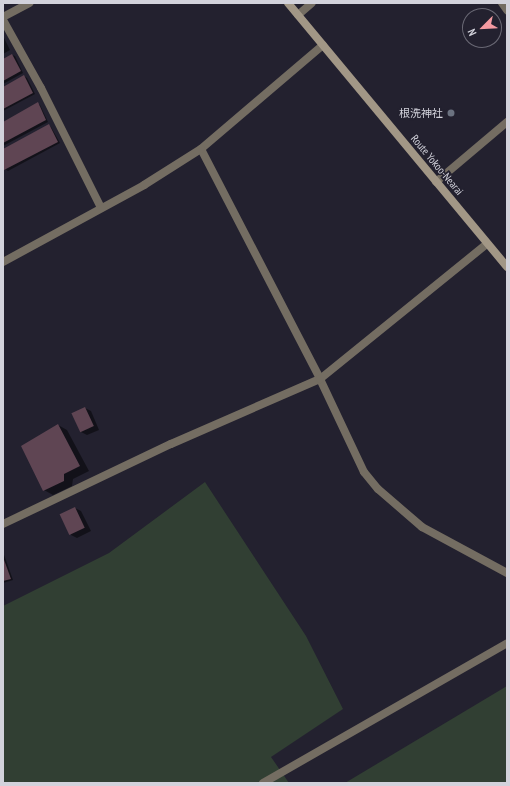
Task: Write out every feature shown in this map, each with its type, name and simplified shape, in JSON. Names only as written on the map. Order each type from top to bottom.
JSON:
[{"type":"main road","name":"Route Yokoo-Nearai","points":[[288,3],[507,267]]},
{"type":"street","points":[[3,17],[29,3]]},
{"type":"street","points":[[298,15],[312,3]]},
{"type":"street","points":[[502,3],[507,10]]},
{"type":"street","points":[[3,20],[41,88],[101,208]]},
{"type":"street","points":[[3,262],[144,185],[201,149],[323,45]]},
{"type":"street","points":[[436,182],[507,122]]},
{"type":"street","points":[[201,149],[320,379],[364,472],[378,489],[422,527],[507,573]]},
{"type":"street","points":[[3,524],[171,444],[320,379],[487,244]]},
{"type":"street","points":[[263,783],[507,643]]},
{"type":"green space","points":[[205,482],[306,636],[343,709],[271,757],[289,783],[3,783],[3,606],[109,553]]},
{"type":"green space","points":[[507,686],[507,783],[345,783]]},
{"type":"building","points":[[12,54],[21,71],[3,81],[3,59]]},
{"type":"building","points":[[24,75],[33,93],[3,109],[3,87]]},
{"type":"building","points":[[38,102],[46,120],[3,143],[3,122]]},
{"type":"building","points":[[49,124],[58,142],[4,170],[3,149]]},
{"type":"building","points":[[85,407],[94,426],[80,432],[71,413]]},
{"type":"building","points":[[58,424],[80,466],[64,474],[64,481],[43,491],[21,446]]},
{"type":"building","points":[[75,507],[85,528],[69,535],[60,514]]},
{"type":"building","points":[[3,557],[11,579],[3,581]]},
{"type":"place","name":"根洗神社","points":[[451,113]]}]
